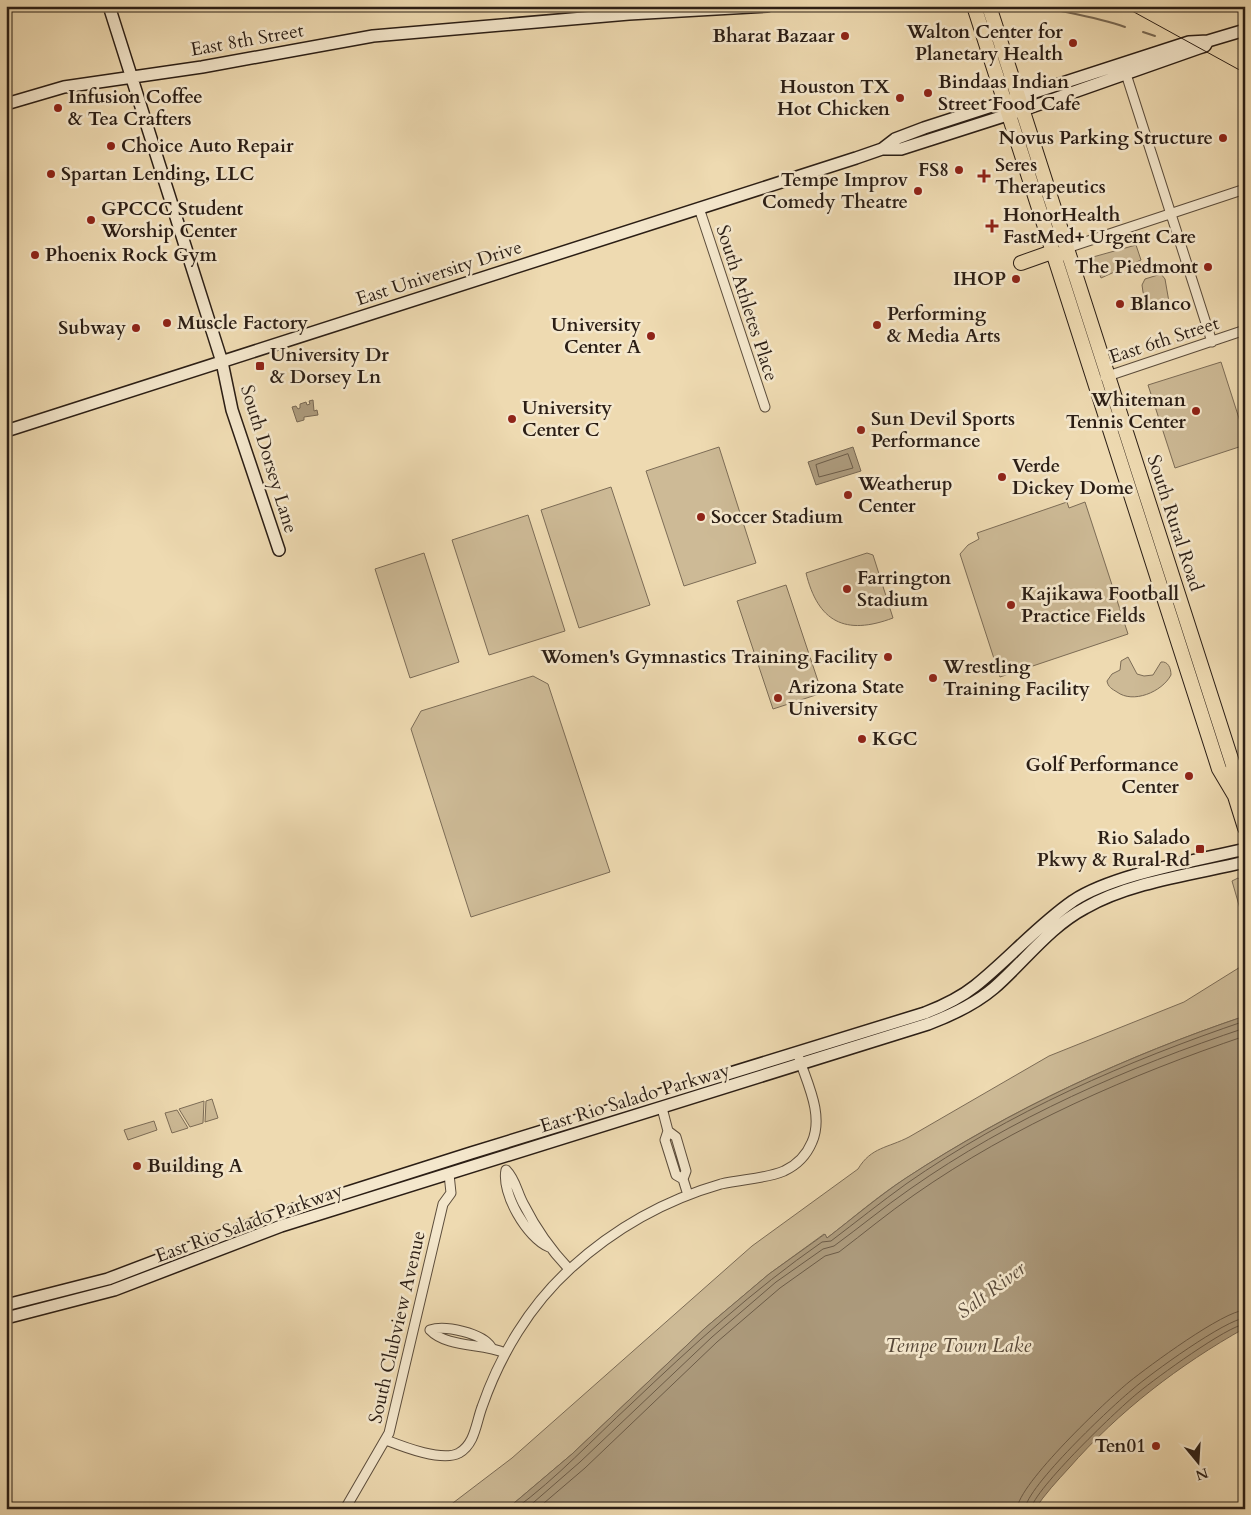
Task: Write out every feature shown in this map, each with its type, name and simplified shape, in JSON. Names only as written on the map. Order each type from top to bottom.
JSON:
[{"type":"main road","name":"South Dorsey Lane","points":[[108,6],[222,362],[232,410],[279,550]]},
{"type":"main road","name":"East 8th Street","points":[[6,104],[64,87],[131,78],[357,38],[412,31],[767,6]]},
{"type":"main road","name":"South Rural Road","points":[[974,6],[1014,105],[1067,248],[1233,765],[1235,796]]},
{"type":"main road","name":"South Rural Road","points":[[989,6],[1035,197],[1052,252],[1219,769],[1235,796],[1245,828]]},
{"type":"main road","name":"East University Drive","points":[[1014,105],[1195,40],[1208,41],[1245,30]]},
{"type":"main road","name":"East University Drive","points":[[6,431],[882,149],[895,139],[1126,74],[1205,46],[1208,41]]},
{"type":"main road","points":[[1021,263],[1036,252],[1039,244],[1035,197]]},
{"type":"main road","points":[[1021,263],[1052,252],[1062,258],[1074,296],[1086,307]]},
{"type":"main road","points":[[1021,263],[1047,267],[1067,299]]},
{"type":"main road","name":"East Rio Salado Parkway","points":[[6,1318],[114,1290],[251,1236],[662,1108],[925,1013],[948,1003],[975,986],[1061,910],[1096,889],[1115,882],[1245,849]]},
{"type":"main road","name":"East Rio Salado Parkway","points":[[6,1305],[108,1279],[246,1225],[499,1144],[799,1058],[928,1024],[971,1005],[993,988],[1057,928],[1084,908],[1112,896],[1146,886],[1245,862]]},
{"type":"street","points":[[1126,74],[1212,342]]},
{"type":"street","points":[[1067,248],[1245,189]]},
{"type":"street","name":"South Athletes Place","points":[[700,208],[765,407]]},
{"type":"street","name":"East 6th Street","points":[[1093,380],[1245,330]]},
{"type":"street","points":[[386,1440],[442,1456],[452,1455],[464,1450],[471,1440],[488,1391],[505,1353],[532,1312],[569,1269],[615,1233],[662,1206],[688,1195],[730,1182],[779,1173],[801,1160],[812,1142],[816,1124],[816,1112],[799,1058]]},
{"type":"street","points":[[662,1108],[668,1131],[676,1137],[686,1171],[683,1179],[688,1195]]},
{"type":"street","points":[[499,1144],[506,1170],[513,1177],[524,1205],[545,1237],[548,1247],[569,1269]]},
{"type":"street","name":"South Clubview Avenue","points":[[345,1509],[386,1440],[443,1204],[451,1193],[449,1174]]},
{"type":"street","points":[[415,1326],[430,1330],[436,1337],[482,1347],[491,1346],[505,1353]]},
{"type":"shaded area","points":[[1136,245],[1141,260],[1101,278],[1093,257]]},
{"type":"shaded area","points":[[1161,274],[1165,279],[1169,302],[1158,309],[1149,311],[1142,285],[1145,279]]},
{"type":"shaded area","name":"Whiteman Tennis Center","points":[[1221,362],[1245,437],[1245,445],[1175,468],[1148,385]]},
{"type":"shaded area","name":"Soccer Stadium","points":[[719,447],[756,563],[684,586],[646,471]]},
{"type":"shaded area","points":[[611,487],[650,605],[579,628],[541,510]]},
{"type":"shaded area","points":[[1067,502],[1069,508],[1085,502],[1128,634],[1000,677],[960,554],[968,545],[979,539],[977,533]]},
{"type":"shaded area","points":[[528,515],[565,631],[489,655],[452,540]]},
{"type":"shaded area","points":[[424,553],[459,662],[410,678],[375,569]]},
{"type":"shaded area","name":"Farrington Stadium","points":[[867,553],[873,555],[893,618],[861,625],[848,625],[836,621],[826,614],[818,603],[811,590],[806,573]]},
{"type":"shaded area","points":[[786,585],[822,693],[773,709],[737,601]]},
{"type":"shaded area","points":[[1128,657],[1137,674],[1144,676],[1153,675],[1161,662],[1163,662],[1169,666],[1171,675],[1161,687],[1147,694],[1131,697],[1124,695],[1110,688],[1107,681],[1112,674],[1120,670],[1121,661]]},
{"type":"shaded area","points":[[533,676],[548,684],[610,872],[471,917],[411,729],[421,711]]},
{"type":"shaded area","points":[[1238,878],[1245,883],[1245,926],[1232,881]]},
{"type":"shaded area","points":[[1245,964],[1245,1016],[1157,1048],[1070,1086],[987,1129],[946,1153],[885,1192],[827,1238],[824,1234],[769,1274],[705,1328],[572,1454],[507,1509],[445,1509],[512,1458],[752,1246],[858,1169],[868,1156],[909,1137],[1049,1056],[1184,1002]]},
{"type":"shaded area","points":[[212,1099],[218,1118],[205,1122],[206,1101]]},
{"type":"shaded area","points":[[204,1101],[203,1123],[190,1127],[179,1109]]},
{"type":"shaded area","points":[[177,1110],[188,1128],[172,1133],[165,1113]]},
{"type":"shaded area","points":[[154,1121],[157,1130],[128,1140],[124,1130]]},
{"type":"water","points":[[313,400],[314,411],[317,410],[318,415],[304,417],[304,420],[297,422],[292,407],[296,406],[298,409],[300,404],[306,402],[307,405],[310,404],[309,401]]},
{"type":"water","points":[[853,447],[861,471],[816,485],[808,462]]},
{"type":"water","name":"Tempe Town Lake","points":[[1245,1016],[1245,1328],[1197,1357],[1129,1408],[1088,1447],[1035,1509],[507,1509],[572,1454],[705,1328],[769,1274],[825,1234],[827,1238],[906,1178],[987,1129],[1071,1086],[1157,1048]]},
{"type":"waterway","points":[[1038,6],[1125,27]]},
{"type":"waterway","points":[[1143,32],[1155,36]]},
{"type":"tram line","points":[[1123,6],[1245,73]]},
{"type":"place","name":"Bharat Bazaar","points":[[845,36]]},
{"type":"place","name":"Walton Center for Planetary Health","points":[[1073,43]]},
{"type":"place","name":"Bindaas Indian Street Food Cafe","points":[[928,93]]},
{"type":"place","name":"Houston TX Hot Chicken","points":[[900,98]]},
{"type":"place","name":"Infusion Coffee & Tea Crafters","points":[[58,108]]},
{"type":"place","name":"Novus Parking Structure","points":[[1223,138]]},
{"type":"place","name":"Choice Auto Repair","points":[[111,146]]},
{"type":"place","name":"FS8","points":[[959,170]]},
{"type":"place","name":"Spartan Lending, LLC","points":[[51,174]]},
{"type":"place","name":"Seres Therapeutics","points":[[984,176]]},
{"type":"place","name":"Tempe Improv Comedy Theatre","points":[[918,191]]},
{"type":"place","name":"GPCCC Student Worship Center","points":[[91,220]]},
{"type":"place","name":"HonorHealth FastMed+ Urgent Care","points":[[992,226]]},
{"type":"place","name":"Phoenix Rock Gym","points":[[35,255]]},
{"type":"place","name":"The Piedmont","points":[[1208,267]]},
{"type":"place","name":"IHOP","points":[[1016,279]]},
{"type":"place","name":"Blanco","points":[[1120,304]]},
{"type":"place","name":"Muscle Factory","points":[[167,323]]},
{"type":"place","name":"Performing & Media Arts","points":[[877,325]]},
{"type":"place","name":"Subway","points":[[136,328]]},
{"type":"place","name":"University Center A","points":[[651,336]]},
{"type":"place","name":"University Dr & Dorsey Ln","points":[[260,366]]},
{"type":"place","name":"Whiteman Tennis Center","points":[[1196,411]]},
{"type":"place","name":"University Center C","points":[[512,419]]},
{"type":"place","name":"Sun Devil Sports Performance","points":[[861,430]]},
{"type":"place","name":"Verde Dickey Dome","points":[[1002,477]]},
{"type":"place","name":"Weatherup Center","points":[[848,495]]},
{"type":"place","name":"Soccer Stadium","points":[[701,517]]},
{"type":"place","name":"Farrington Stadium","points":[[847,589]]},
{"type":"place","name":"Kajikawa Football Practice Fields","points":[[1011,605]]},
{"type":"place","name":"Women's Gymnastics Training Facility","points":[[888,657]]},
{"type":"place","name":"Wrestling Training Facility","points":[[933,678]]},
{"type":"place","name":"Arizona State University","points":[[778,698]]},
{"type":"place","name":"KGC","points":[[862,739]]},
{"type":"place","name":"Golf Performance Center","points":[[1189,776]]},
{"type":"place","name":"Rio Salado Pkwy & Rural Rd","points":[[1200,849]]},
{"type":"place","name":"Building A","points":[[137,1166]]},
{"type":"place","name":"Ten01","points":[[1156,1446]]},
{"type":"water label","name":"Salt River","points":[[991,1290]]}]
